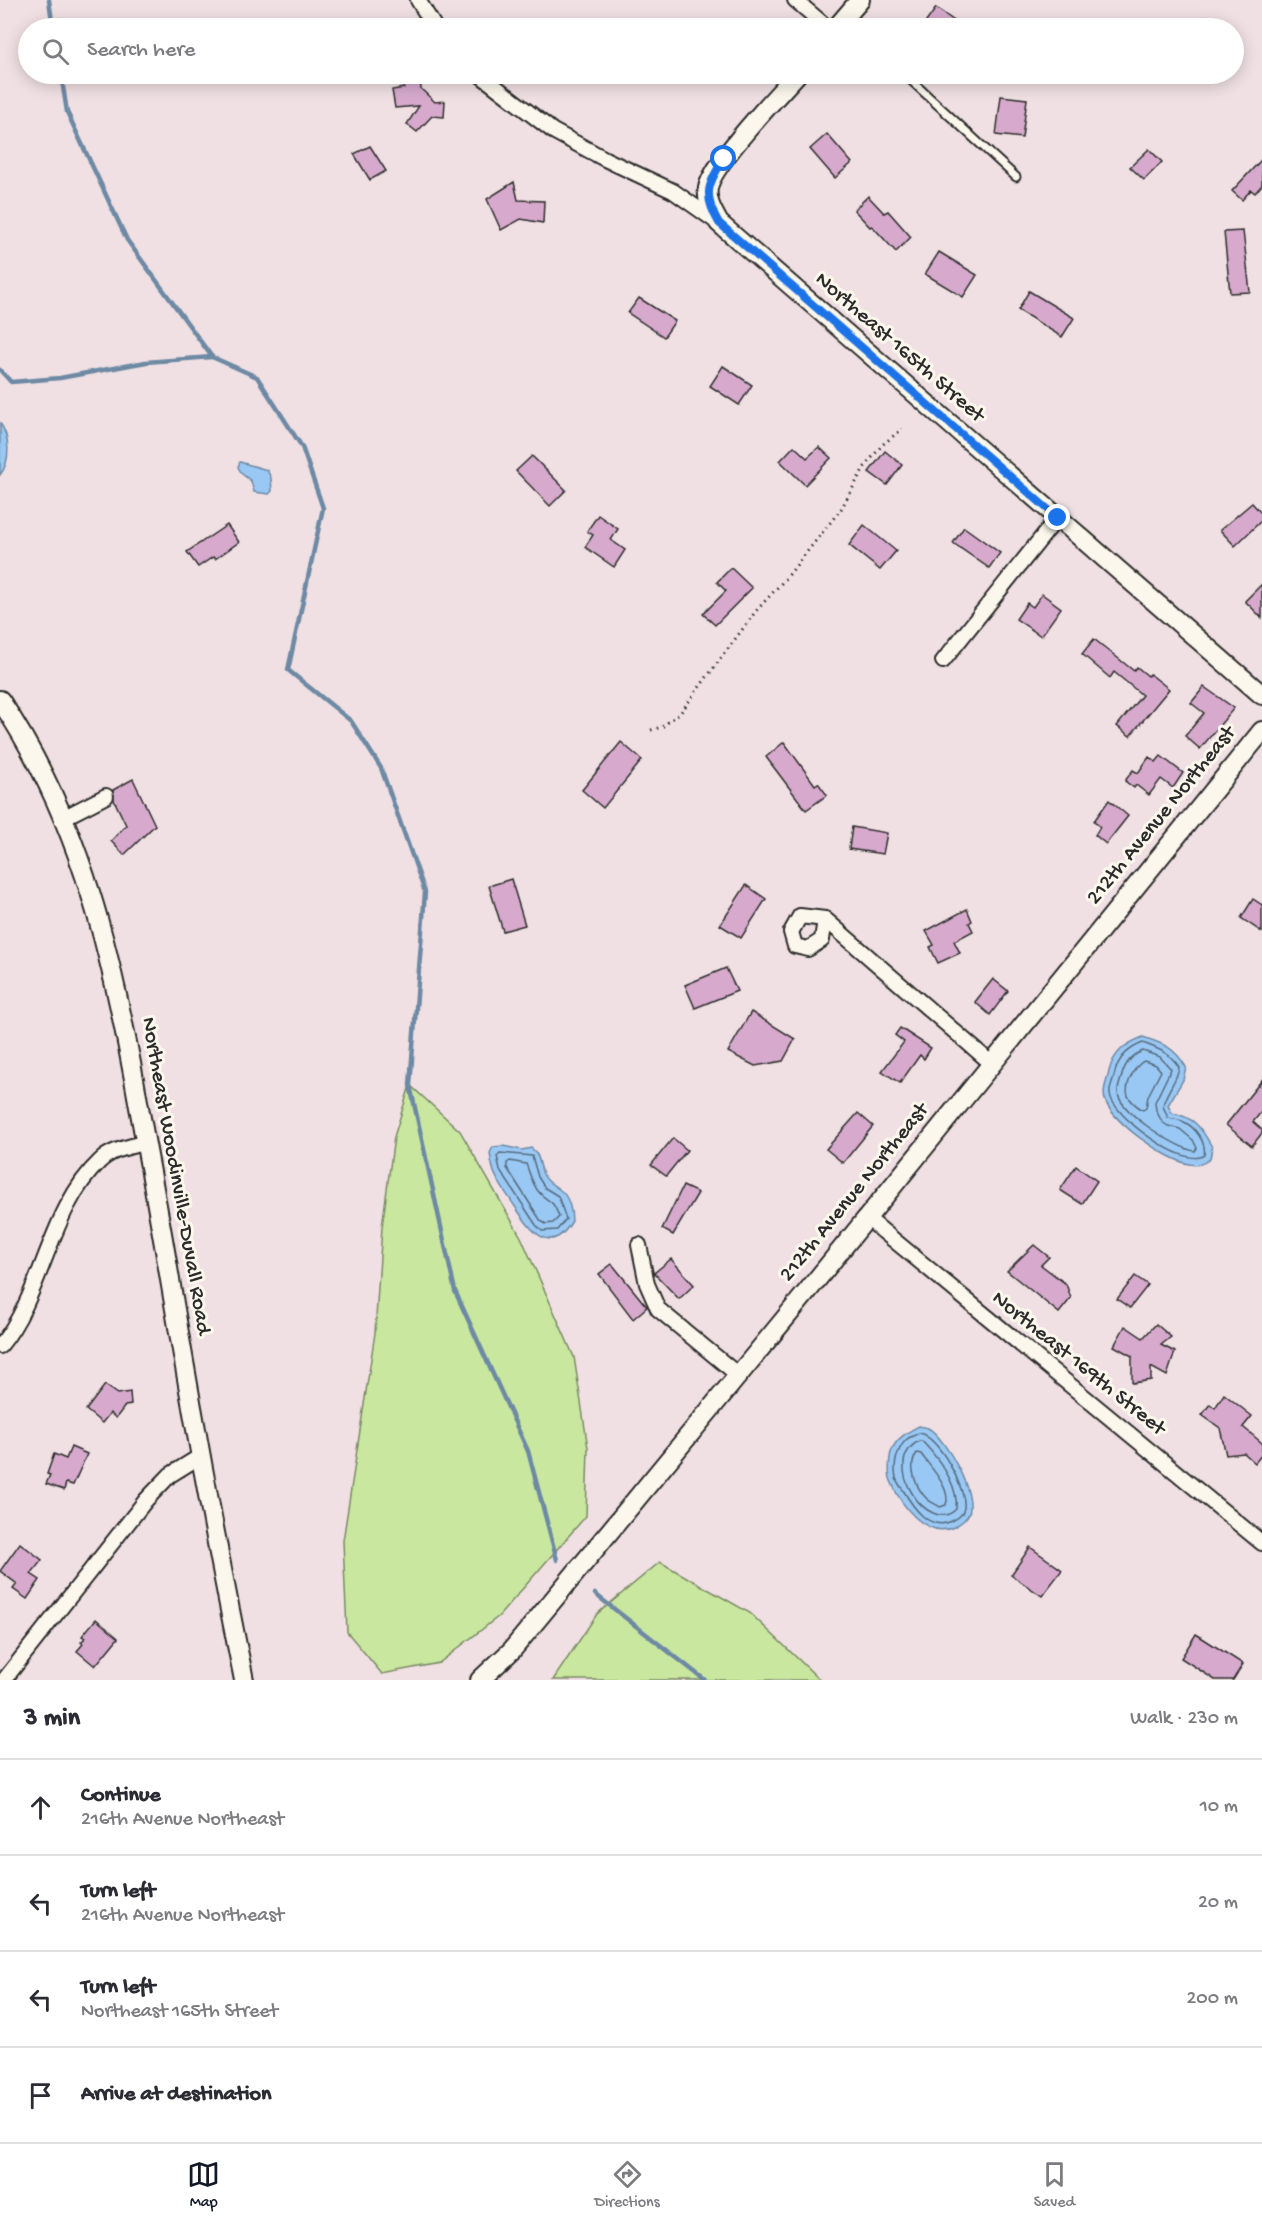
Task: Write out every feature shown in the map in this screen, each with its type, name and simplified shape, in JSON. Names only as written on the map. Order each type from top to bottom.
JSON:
[{"type":"street","points":[[418,0],[429,18]]},
{"type":"street","points":[[795,0],[816,18]]},
{"type":"street","points":[[849,18],[860,0]]},
{"type":"street","name":"Northeast 165th Street","points":[[492,84],[554,131],[605,159],[674,191],[719,223],[1262,695]]},
{"type":"street","points":[[719,223],[708,201],[708,187],[713,175],[788,84]]},
{"type":"street","points":[[943,661],[1058,518]]},
{"type":"street","name":"Northeast Woodinville-Duvall Road","points":[[0,700],[39,768],[63,818],[85,875],[108,951],[133,1068],[199,1457],[244,1680]]},
{"type":"street","name":"212th Avenue Northeast","points":[[480,1680],[512,1650],[867,1218],[1262,731]]},
{"type":"street","points":[[63,818],[106,796]]},
{"type":"street","points":[[825,919],[991,1063]]},
{"type":"street","points":[[0,1346],[9,1335],[27,1301],[69,1204],[83,1182],[100,1161],[117,1150],[146,1142]]},
{"type":"street","name":"Northeast 169th Street","points":[[867,1218],[1262,1543]]},
{"type":"street","points":[[639,1245],[647,1284],[658,1309],[738,1375]]},
{"type":"street","points":[[4,1680],[146,1500],[170,1475],[199,1457]]},
{"type":"lane","points":[[915,84],[1016,177]]},
{"type":"path","points":[[651,730],[662,727],[681,712],[756,611],[788,578],[841,510],[864,468],[882,445],[902,429]]},
{"type":"green space","points":[[410,1085],[460,1131],[521,1237],[574,1357],[588,1448],[586,1516],[499,1616],[439,1663],[382,1674],[347,1632],[343,1541],[375,1333],[382,1227],[394,1137]]},
{"type":"green space","points":[[660,1562],[750,1613],[820,1680],[553,1680],[597,1614]]},
{"type":"water","points":[[0,423],[6,435],[8,449],[6,463],[0,475]]},
{"type":"water","points":[[240,462],[267,470],[271,478],[272,491],[269,494],[254,492],[251,481],[242,474],[238,467]]},
{"type":"water","points":[[1143,1037],[1168,1047],[1186,1067],[1183,1080],[1168,1105],[1172,1113],[1191,1120],[1204,1134],[1212,1147],[1210,1159],[1205,1162],[1198,1165],[1189,1164],[1166,1155],[1125,1125],[1106,1103],[1104,1090],[1114,1059],[1126,1046]]},
{"type":"water","points":[[493,1147],[534,1150],[545,1177],[566,1196],[571,1208],[572,1221],[564,1232],[555,1238],[547,1239],[533,1230],[498,1180],[493,1170],[490,1153]]},
{"type":"water","points":[[919,1426],[928,1428],[943,1443],[965,1482],[969,1495],[970,1506],[967,1517],[954,1527],[944,1530],[934,1529],[915,1518],[895,1490],[889,1474],[891,1453],[896,1442]]},
{"type":"building","points":[[936,8],[950,18],[929,18]]},
{"type":"building","points":[[404,84],[421,84],[421,89],[435,102],[445,101],[444,117],[432,116],[417,132],[407,124],[419,106],[395,108],[392,90],[404,88]]},
{"type":"building","points":[[1001,96],[1027,99],[1022,138],[996,135]]},
{"type":"building","points":[[827,134],[852,163],[835,178],[810,149]]},
{"type":"building","points":[[370,146],[386,171],[370,180],[354,154]]},
{"type":"building","points":[[1149,149],[1162,162],[1144,180],[1130,167]]},
{"type":"building","points":[[1262,159],[1262,185],[1255,193],[1251,190],[1242,200],[1232,191]]},
{"type":"building","points":[[514,182],[518,200],[544,201],[543,223],[521,219],[501,230],[487,199]]},
{"type":"building","points":[[868,196],[884,213],[888,211],[911,237],[896,252],[854,210]]},
{"type":"building","points":[[1243,231],[1250,292],[1230,293],[1224,232]]},
{"type":"building","points":[[939,252],[977,275],[963,297],[925,274]]},
{"type":"building","points":[[1029,291],[1074,318],[1062,337],[1018,310]]},
{"type":"building","points":[[639,298],[675,321],[664,337],[628,313]]},
{"type":"building","points":[[723,366],[752,385],[739,405],[710,386]]},
{"type":"building","points":[[794,446],[807,458],[819,447],[831,458],[805,485],[780,461]]},
{"type":"building","points":[[885,451],[902,465],[887,485],[869,472]]},
{"type":"building","points":[[532,456],[566,490],[550,506],[516,471]]},
{"type":"building","points":[[1252,503],[1262,514],[1262,520],[1235,546],[1220,530]]},
{"type":"building","points":[[598,515],[618,529],[611,540],[625,550],[614,567],[585,547],[593,535],[587,531]]},
{"type":"building","points":[[227,525],[239,542],[215,559],[213,557],[198,567],[187,552]]},
{"type":"building","points":[[864,525],[896,551],[880,570],[849,545]]},
{"type":"building","points":[[964,527],[1000,553],[989,568],[953,543]]},
{"type":"building","points":[[731,568],[752,588],[715,625],[703,614],[726,591],[717,582]]},
{"type":"building","points":[[1262,584],[1262,618],[1245,601]]},
{"type":"building","points":[[1042,594],[1061,608],[1041,636],[1016,619],[1027,603],[1033,607]]},
{"type":"building","points":[[1094,639],[1134,671],[1137,667],[1169,689],[1130,736],[1117,726],[1142,695],[1114,672],[1110,678],[1082,654]]},
{"type":"building","points":[[1204,687],[1234,708],[1200,749],[1185,736],[1204,713],[1191,703]]},
{"type":"building","points":[[621,742],[642,760],[603,808],[582,790]]},
{"type":"building","points":[[784,742],[815,785],[818,783],[827,795],[806,810],[766,757]]},
{"type":"building","points":[[1161,756],[1183,773],[1173,788],[1161,779],[1149,795],[1136,785],[1134,788],[1125,781],[1133,770],[1138,773],[1149,757],[1156,762]]},
{"type":"building","points":[[133,779],[155,825],[124,855],[111,841],[126,825],[114,800],[113,790]]},
{"type":"building","points":[[1109,800],[1128,816],[1106,844],[1095,835],[1100,827],[1094,821]]},
{"type":"building","points":[[852,827],[887,833],[883,854],[849,849]]},
{"type":"building","points":[[511,879],[525,925],[503,931],[489,886]]},
{"type":"building","points":[[746,885],[766,899],[741,938],[720,925]]},
{"type":"building","points":[[1253,899],[1262,905],[1262,932],[1241,918]]},
{"type":"building","points":[[967,909],[973,931],[954,941],[960,953],[938,963],[930,947],[934,945],[926,931]]},
{"type":"building","points":[[726,968],[737,991],[695,1008],[685,985]]},
{"type":"building","points":[[993,979],[1008,991],[990,1015],[975,1002]]},
{"type":"building","points":[[751,1012],[795,1039],[783,1061],[755,1066],[728,1052]]},
{"type":"building","points":[[900,1028],[931,1048],[924,1059],[920,1055],[900,1083],[882,1071],[904,1042],[895,1035]]},
{"type":"building","points":[[1262,1080],[1262,1111],[1253,1122],[1262,1130],[1262,1133],[1252,1146],[1226,1125]]},
{"type":"building","points":[[858,1113],[873,1126],[843,1163],[826,1149]]},
{"type":"building","points":[[673,1138],[687,1150],[666,1176],[651,1165]]},
{"type":"building","points":[[1076,1166],[1097,1181],[1082,1204],[1060,1190]]},
{"type":"building","points":[[683,1186],[698,1193],[673,1235],[662,1229]]},
{"type":"building","points":[[1034,1245],[1049,1257],[1041,1265],[1066,1284],[1071,1298],[1059,1313],[1007,1271]]},
{"type":"building","points":[[671,1259],[694,1285],[679,1299],[654,1273]]},
{"type":"building","points":[[612,1264],[647,1307],[633,1319],[599,1274]]},
{"type":"building","points":[[1135,1276],[1148,1285],[1130,1308],[1117,1299]]},
{"type":"building","points":[[1156,1324],[1171,1337],[1161,1345],[1175,1352],[1167,1376],[1151,1367],[1151,1380],[1132,1383],[1132,1356],[1114,1346],[1125,1326],[1143,1338]]},
{"type":"building","points":[[105,1385],[118,1394],[130,1392],[131,1405],[125,1406],[116,1418],[110,1413],[102,1423],[86,1410]]},
{"type":"building","points":[[1224,1394],[1252,1416],[1243,1427],[1262,1443],[1262,1454],[1255,1463],[1244,1453],[1226,1455],[1220,1428],[1202,1415],[1210,1404],[1215,1408]]},
{"type":"building","points":[[71,1447],[87,1454],[73,1485],[66,1483],[64,1490],[46,1484],[54,1454],[66,1459]]},
{"type":"building","points":[[20,1543],[42,1560],[31,1574],[40,1580],[27,1599],[13,1589],[17,1584],[0,1571]]},
{"type":"building","points":[[1030,1547],[1062,1570],[1042,1596],[1011,1575]]},
{"type":"building","points":[[96,1619],[118,1638],[95,1666],[77,1651],[85,1638],[82,1636]]},
{"type":"building","points":[[1196,1634],[1243,1664],[1233,1680],[1215,1680],[1181,1658]]},
{"type":"waterway","points":[[49,0],[52,18]]},
{"type":"waterway","points":[[63,84],[67,112],[127,240],[212,357],[257,377],[302,447],[323,508],[288,670],[351,721],[381,768],[425,892],[410,1085],[455,1291],[528,1451],[557,1560]]},
{"type":"waterway","points":[[0,370],[11,382],[60,378],[146,362],[212,357]]},
{"type":"waterway","points":[[595,1594],[705,1680]]},
{"type":"route","points":[[724,159],[708,187],[708,201],[719,223],[1058,518]]}]
